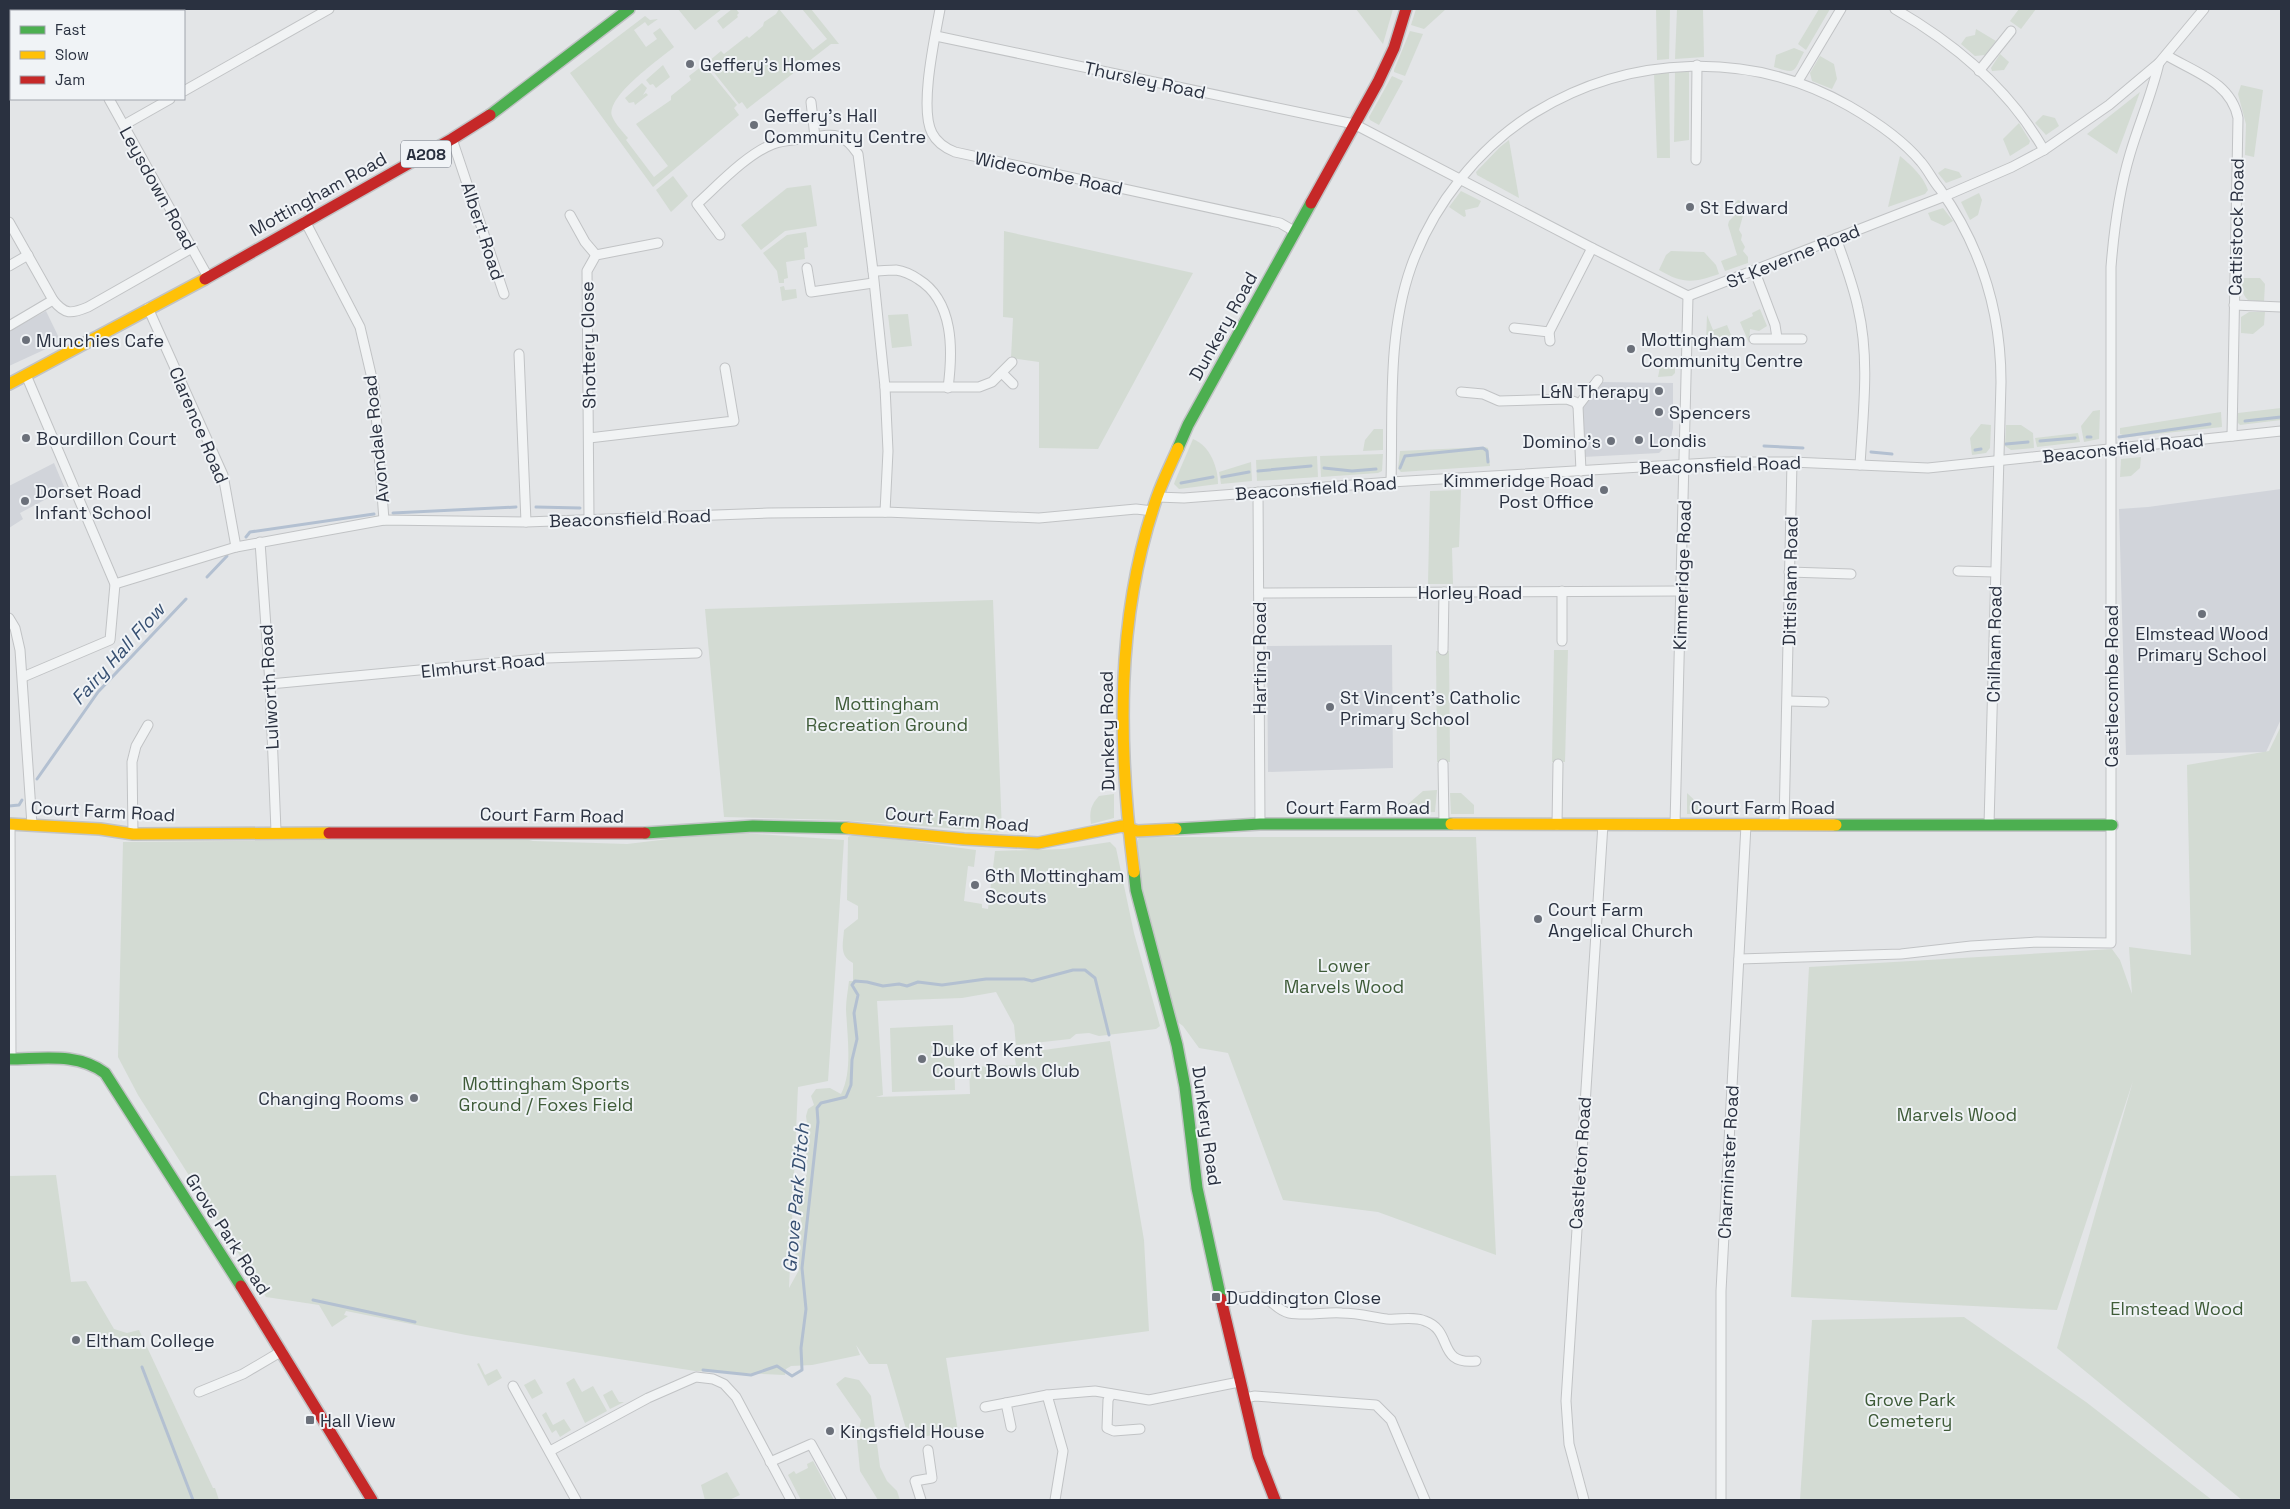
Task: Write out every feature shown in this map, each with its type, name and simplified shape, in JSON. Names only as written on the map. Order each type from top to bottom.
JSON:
[{"type":"street","points":[[185,90],[329,9]]},
{"type":"street","name":"Mottingham Road","points":[[9,384],[208,277],[452,139],[501,108],[629,9]]},
{"type":"street","name":"Widecombe Road","points":[[940,9],[928,91],[928,121],[932,134],[944,147],[955,152],[1280,224],[1294,231]]},
{"type":"street","name":"Dunkery Road","points":[[1275,1500],[1258,1456],[1245,1398],[1239,1382],[1197,1188],[1177,1045],[1136,890],[1128,828],[1122,745],[1124,662],[1135,576],[1152,511],[1188,425],[1394,48],[1406,9]]},
{"type":"street","points":[[1798,82],[1841,9]]},
{"type":"street","points":[[1895,9],[1924,26],[1958,51],[1979,71],[2027,124],[2044,150]]},
{"type":"street","name":"St Keverne Road","points":[[1688,296],[1755,272],[1945,196],[2012,167],[2044,150],[2103,109],[2159,63],[2204,9]]},
{"type":"street","points":[[1979,71],[2011,31]]},
{"type":"street","name":"Thursley Road","points":[[936,36],[1354,124]]},
{"type":"street","name":"Cattistock Road","points":[[2166,54],[2221,87],[2230,96],[2236,108],[2239,128],[2232,436]]},
{"type":"street","name":"Castlecombe Road","points":[[1739,959],[1901,954],[1971,946],[2037,942],[2111,943],[2111,267],[2114,230],[2129,156],[2154,88],[2159,63]]},
{"type":"street","points":[[1696,160],[1697,65]]},
{"type":"street","name":"Chilham Road","points":[[1391,482],[1395,339],[1401,302],[1411,266],[1424,236],[1460,180],[1512,128],[1552,102],[1588,86],[1632,72],[1673,66],[1697,65],[1733,67],[1765,72],[1798,82],[1835,98],[1864,114],[1898,139],[1922,163],[1945,196],[1978,254],[1997,322],[2001,360],[1989,825]]},
{"type":"street","name":"Leysdown Road","points":[[110,100],[208,277]]},
{"type":"street","points":[[124,125],[168,100]]},
{"type":"street","points":[[811,102],[815,137]]},
{"type":"street","points":[[1354,124],[1688,296]]},
{"type":"street","points":[[720,235],[697,204],[743,164],[773,144],[830,135],[845,138],[858,154],[885,387],[888,451],[885,512]]},
{"type":"street","name":"Albert Road","points":[[452,139],[504,294]]},
{"type":"street","points":[[570,215],[585,242],[596,254],[658,243]]},
{"type":"street","name":"Avondale Road","points":[[305,221],[360,327],[374,386],[384,520]]},
{"type":"street","points":[[9,222],[53,300],[63,311],[77,311],[192,248]]},
{"type":"street","points":[[1836,238],[1858,310],[1864,348],[1865,386],[1860,465]]},
{"type":"street","points":[[1514,328],[1550,336],[1592,248]]},
{"type":"street","name":"Shottery Close","points":[[589,520],[587,271],[596,254]]},
{"type":"street","points":[[9,266],[28,255]]},
{"type":"street","points":[[807,268],[811,292],[873,283]]},
{"type":"street","points":[[873,271],[897,270],[914,276],[927,285],[942,303],[949,327],[948,388]]},
{"type":"street","points":[[1755,272],[1775,324],[1776,338]]},
{"type":"street","name":"Kimmeridge Road","points":[[1675,824],[1688,296]]},
{"type":"street","points":[[9,326],[53,300]]},
{"type":"street","points":[[2234,306],[2281,307]]},
{"type":"street","name":"Clarence Road","points":[[148,308],[223,475],[236,547]]},
{"type":"street","points":[[1754,339],[1802,339]]},
{"type":"street","points":[[519,354],[526,522]]},
{"type":"street","points":[[885,387],[979,387],[992,382],[1012,362]]},
{"type":"street","points":[[589,438],[734,421],[725,368]]},
{"type":"street","points":[[1002,373],[1013,384]]},
{"type":"street","points":[[23,677],[110,640],[115,584],[26,375]]},
{"type":"street","points":[[1578,406],[1598,380]]},
{"type":"street","points":[[1461,392],[1483,394],[1499,401],[1567,399],[1575,402],[1578,406],[1581,471]]},
{"type":"street","name":"Beaconsfield Road","points":[[1157,497],[1184,498],[1391,482],[1685,465],[1792,462],[1928,468],[2110,450],[2281,430]]},
{"type":"street","name":"Dittisham Road","points":[[1784,824],[1792,462]]},
{"type":"street","name":"Harting Road","points":[[1258,492],[1260,824]]},
{"type":"street","name":"Beaconsfield Road","points":[[115,584],[236,547],[384,520],[526,522],[768,513],[885,512],[1006,519],[1068,516],[1136,509],[1152,511]]},
{"type":"street","name":"Lulworth Road","points":[[260,542],[270,684],[276,832]]},
{"type":"street","points":[[1958,570],[1995,572]]},
{"type":"street","points":[[1790,572],[1851,574]]},
{"type":"street","points":[[1562,591],[1562,640]]},
{"type":"street","name":"Horley Road","points":[[1259,594],[1681,591]]},
{"type":"street","points":[[1443,650],[1444,592]]},
{"type":"street","points":[[9,618],[23,677],[32,825]]},
{"type":"street","name":"Elmhurst Road","points":[[270,684],[547,658],[697,653]]},
{"type":"street","points":[[1788,701],[1824,702]]},
{"type":"street","points":[[133,834],[132,762],[136,746],[148,725]]},
{"type":"street","points":[[1443,764],[1444,824]]},
{"type":"street","points":[[1557,825],[1558,764]]},
{"type":"street","points":[[10,824],[10,1059]]},
{"type":"street","name":"Court Farm Road","points":[[10,824],[100,829],[133,834],[510,832],[598,834],[662,833],[753,826],[840,827],[973,840],[1038,843],[1122,826],[1137,831],[1260,824],[2112,825]]},
{"type":"street","name":"Castleton Road","points":[[1584,1500],[1572,1460],[1567,1430],[1566,1401],[1603,824]]},
{"type":"street","name":"Charminster Road","points":[[1721,1500],[1721,1291],[1746,824]]},
{"type":"street","name":"Grove Park Road","points":[[10,1059],[78,1059],[93,1064],[105,1073],[282,1351],[372,1500]]},
{"type":"street","points":[[1222,1303],[1255,1296],[1268,1300],[1286,1312],[1355,1313],[1387,1319],[1420,1319],[1433,1324],[1441,1332],[1448,1352],[1452,1356],[1462,1361],[1476,1360]]},
{"type":"street","points":[[199,1392],[244,1374],[282,1351]]},
{"type":"street","points":[[550,1451],[648,1398],[696,1377],[705,1377],[724,1384],[736,1397],[790,1500]]},
{"type":"street","points":[[985,1407],[1047,1394],[1095,1391],[1149,1400],[1239,1382]]},
{"type":"street","points":[[513,1386],[576,1500]]},
{"type":"street","points":[[1047,1394],[1063,1451],[1055,1500]]},
{"type":"street","points":[[1111,1394],[1108,1400],[1107,1428],[1114,1431],[1140,1429]]},
{"type":"street","points":[[1245,1398],[1255,1396],[1376,1405],[1391,1420],[1424,1500]]},
{"type":"street","points":[[1006,1403],[1010,1426]]},
{"type":"street","points":[[770,1462],[811,1444],[842,1500]]},
{"type":"street","points":[[921,1500],[916,1481],[932,1478],[928,1450]]},
{"type":"shaded area","points":[[46,311],[61,342],[9,366],[9,331]]},
{"type":"shaded area","points":[[1599,382],[1673,383],[1673,428],[1670,442],[1659,453],[1583,457],[1580,407]]},
{"type":"shaded area","name":"Dorset Road Infant School","points":[[54,463],[65,489],[20,513],[23,519],[9,528],[9,486]]},
{"type":"shaded area","name":"Elmstead Wood Primary School","points":[[2281,489],[2281,719],[2266,752],[2126,755],[2119,509],[2148,507]]},
{"type":"shaded area","name":"St Vincent's Catholic Primary School","points":[[1392,645],[1393,768],[1268,772],[1267,646]]},
{"type":"green space","points":[[678,9],[722,9],[695,30]]},
{"type":"green space","points":[[732,9],[736,9],[739,13],[738,17],[723,29],[717,21]]},
{"type":"green space","points":[[779,9],[813,50],[827,39],[802,9],[811,9],[839,44],[831,44],[747,109],[742,102],[739,104],[708,65],[709,61],[721,51],[724,54],[747,36],[749,38],[763,26],[764,22],[776,14]]},
{"type":"green space","points":[[1356,9],[1393,9],[1383,44]]},
{"type":"green space","points":[[1416,9],[1446,9],[1424,29],[1411,25]]},
{"type":"green space","points":[[1656,9],[1670,9],[1669,59],[1657,60]]},
{"type":"green space","points":[[1677,9],[1703,9],[1704,57],[1675,59]]},
{"type":"green space","points":[[1819,9],[1830,9],[1806,50],[1798,44]]},
{"type":"green space","points":[[2019,9],[2036,9],[2021,29],[2010,21]]},
{"type":"green space","points":[[645,16],[650,20],[658,19],[648,26],[645,22],[634,30],[646,47],[657,39],[653,33],[660,28],[674,47],[625,89],[617,98],[612,108],[612,116],[628,138],[626,140],[654,177],[668,166],[636,124],[671,100],[671,96],[691,80],[689,76],[702,66],[705,66],[737,105],[734,108],[739,115],[653,187],[570,73]]},
{"type":"green space","points":[[1976,29],[1996,41],[1985,55],[1975,56],[1961,44],[1966,37],[1975,35]]},
{"type":"green space","points":[[1410,31],[1423,34],[1405,76],[1394,72],[1394,70]]},
{"type":"green space","points":[[1794,48],[1804,52],[1794,70],[1787,71],[1774,67],[1776,55]]},
{"type":"green space","points":[[2000,54],[2009,62],[2004,70],[1992,71],[1991,68]]},
{"type":"green space","points":[[1820,56],[1834,64],[1837,79],[1832,89],[1812,81],[1810,73]]},
{"type":"green space","points":[[663,65],[670,77],[656,88],[646,80]]},
{"type":"green space","points":[[1675,70],[1689,70],[1689,140],[1674,142]]},
{"type":"green space","points":[[1669,72],[1670,158],[1657,158],[1654,73]]},
{"type":"green space","points":[[1392,76],[1403,81],[1379,125],[1370,120],[1369,117]]},
{"type":"green space","points":[[642,83],[647,88],[643,95],[646,93],[648,95],[635,105],[634,102],[629,103],[625,98]]},
{"type":"green space","points":[[2241,85],[2263,90],[2254,157],[2245,155],[2246,124],[2238,94]]},
{"type":"green space","points":[[2140,92],[2117,154],[2087,134]]},
{"type":"green space","points":[[2043,115],[2055,118],[2059,126],[2046,135],[2035,123]]},
{"type":"green space","points":[[2019,123],[2030,141],[2029,144],[2010,156],[2003,139]]},
{"type":"green space","points":[[1509,140],[1519,198],[1477,175],[1476,172]]},
{"type":"green space","points":[[1900,156],[1920,175],[1928,190],[1925,194],[1888,207]]},
{"type":"green space","points":[[1945,168],[1959,172],[1962,177],[1946,183],[1938,173]]},
{"type":"green space","points":[[673,176],[688,196],[671,212],[656,190]]},
{"type":"green space","points":[[811,185],[817,226],[785,231],[761,250],[741,225],[787,188]]},
{"type":"green space","points":[[1461,191],[1481,201],[1478,207],[1465,210],[1466,216],[1464,217],[1449,207]]},
{"type":"green space","points":[[1979,193],[1982,200],[1978,215],[1970,220],[1961,202]]},
{"type":"green space","points":[[1738,200],[1741,201],[1744,212],[1739,230],[1745,247],[1743,251],[1748,257],[1748,263],[1725,271],[1721,261],[1737,255],[1728,225],[1734,216],[1732,206]]},
{"type":"green space","points":[[1943,208],[1953,221],[1944,226],[1931,220],[1928,213]]},
{"type":"green space","points":[[1004,231],[1193,273],[1098,449],[1039,448],[1039,362],[1011,358],[1013,318],[1003,317]]},
{"type":"green space","points":[[806,232],[808,247],[804,248],[805,259],[786,262],[788,278],[784,279],[784,283],[779,283],[777,271],[763,253],[787,235]]},
{"type":"green space","points":[[1671,251],[1704,252],[1716,265],[1719,274],[1688,281],[1667,275],[1659,270],[1666,255]]},
{"type":"green space","points":[[2242,278],[2260,278],[2265,284],[2264,302],[2248,300],[2243,292]]},
{"type":"green space","points":[[784,286],[785,290],[796,289],[797,298],[782,301],[780,287]]},
{"type":"green space","points":[[1760,309],[1767,326],[1759,331],[1750,329],[1749,343],[1740,322],[1753,316],[1752,313]]},
{"type":"green space","points":[[2249,312],[2265,312],[2264,325],[2253,334],[2241,333],[2241,317]]},
{"type":"green space","points":[[908,314],[912,346],[892,348],[888,315]]},
{"type":"green space","points":[[1707,315],[1713,330],[1727,325],[1731,335],[1726,337],[1728,342],[1706,342]]},
{"type":"green space","points":[[1665,358],[1675,359],[1675,373],[1672,376],[1658,377],[1661,362]]},
{"type":"green space","points":[[2281,408],[2281,420],[2240,425],[2238,423],[2238,413]]},
{"type":"green space","points":[[2100,410],[2099,439],[2084,442],[2081,426],[2093,411]]},
{"type":"green space","points":[[2221,412],[2222,427],[2128,437],[2120,434],[2120,428]]},
{"type":"green space","points":[[1981,424],[1991,425],[1990,448],[1986,453],[1972,455],[1970,438]]},
{"type":"green space","points":[[2006,425],[2021,425],[2033,433],[2034,448],[2011,450],[2005,446]]},
{"type":"green space","points":[[1374,429],[1383,429],[1383,450],[1363,451],[1365,440]]},
{"type":"green space","points":[[2078,433],[2080,442],[2037,447],[2035,438]]},
{"type":"green space","points":[[1193,439],[1204,447],[1212,458],[1215,464],[1218,484],[1179,489],[1174,484]]},
{"type":"green space","points":[[1488,448],[1490,466],[1401,472],[1398,469],[1400,451]]},
{"type":"green space","points":[[1383,454],[1382,471],[1378,473],[1321,477],[1320,456]]},
{"type":"green space","points":[[1317,456],[1318,477],[1257,481],[1256,460]]},
{"type":"green space","points":[[2141,457],[2140,468],[2131,476],[2120,477],[2121,459]]},
{"type":"green space","points":[[1251,462],[1252,481],[1221,484],[1219,472]]},
{"type":"green space","points":[[1461,490],[1459,547],[1452,548],[1453,584],[1428,584],[1430,491]]},
{"type":"green space","name":"Mottingham Recreation Ground","points":[[993,600],[1002,832],[839,820],[724,817],[705,609]]},
{"type":"green space","points":[[1554,650],[1568,650],[1565,762],[1552,762]]},
{"type":"green space","points":[[1436,651],[1449,651],[1450,762],[1437,762]]},
{"type":"green space","points":[[2281,726],[2281,1500],[2242,1500],[2057,1348],[2133,1081],[2057,1310],[1791,1297],[1809,967],[2112,949],[2120,960],[2132,994],[2129,947],[2191,955],[2187,765],[2269,751]]},
{"type":"green space","points":[[1437,790],[1435,812],[1408,813],[1408,804],[1423,791]]},
{"type":"green space","points":[[1450,793],[1461,793],[1474,805],[1474,814],[1451,814]]},
{"type":"green space","points":[[1687,793],[1709,814],[1687,814]]},
{"type":"green space","points":[[1114,794],[1114,818],[1091,824],[1092,805],[1096,799],[1099,796]]},
{"type":"green space","name":"Mottingham Sports Ground / Foxes Field","points":[[728,832],[844,840],[828,1081],[798,1087],[789,1288],[799,1270],[793,1244],[802,1225],[796,1199],[800,1185],[807,1174],[807,1158],[804,1143],[808,1131],[806,1116],[808,1109],[814,1105],[811,1096],[816,1089],[830,1088],[841,1094],[847,1075],[846,1006],[849,981],[853,981],[853,963],[844,953],[843,940],[844,930],[858,919],[858,906],[847,900],[848,837],[855,834],[976,850],[974,867],[968,866],[964,901],[982,904],[982,908],[988,909],[995,851],[1064,849],[1110,842],[1116,848],[1134,933],[1160,1026],[1156,1029],[1099,1036],[1089,1033],[1076,1034],[1070,1039],[1016,1045],[1014,1025],[996,992],[962,998],[877,1001],[883,1095],[876,1097],[970,1094],[969,1067],[1016,1065],[1014,1054],[1110,1041],[1144,1240],[1149,1331],[946,1358],[958,1431],[909,1439],[887,1364],[869,1364],[856,1345],[860,1355],[812,1365],[791,1366],[786,1369],[785,1375],[695,1371],[466,1335],[346,1311],[344,1315],[348,1316],[332,1327],[319,1305],[266,1297],[138,1095],[118,1057],[123,842],[521,838],[533,841],[627,844]]},
{"type":"green space","name":"Lower Marvels Wood","points":[[1139,837],[1476,837],[1496,1255],[1378,1212],[1283,1200],[1228,1053],[1199,1048],[1183,1026],[1172,1018],[1150,938],[1136,845]]},
{"type":"green space","name":"Duke of Kent Court Bowls Club","points":[[953,1025],[955,1090],[892,1092],[890,1028]]},
{"type":"green space","name":"Eltham College","points":[[56,1175],[71,1282],[86,1281],[114,1329],[127,1333],[139,1330],[219,1500],[9,1500],[9,1176]]},
{"type":"green space","name":"Grove Park Cemetery","points":[[1964,1317],[2086,1402],[2212,1500],[1800,1500],[1812,1320]]},
{"type":"green space","points":[[479,1363],[485,1375],[497,1369],[502,1378],[488,1386],[477,1364]]},
{"type":"green space","points":[[845,1377],[859,1380],[871,1396],[880,1467],[887,1481],[897,1491],[900,1500],[878,1500],[860,1471],[857,1440],[861,1420],[836,1384]]},
{"type":"green space","points":[[574,1378],[582,1392],[593,1386],[607,1411],[585,1423],[566,1383]]},
{"type":"green space","points":[[535,1379],[543,1393],[532,1399],[524,1385]]},
{"type":"green space","points":[[612,1390],[619,1402],[624,1402],[610,1409],[603,1395]]},
{"type":"green space","points":[[546,1412],[553,1425],[564,1419],[571,1430],[560,1437],[556,1430],[552,1433],[542,1415]]},
{"type":"green space","points":[[813,1461],[834,1500],[801,1500],[788,1475],[794,1471],[796,1474],[808,1468],[807,1464]]},
{"type":"green space","points":[[727,1472],[740,1495],[729,1500],[705,1500],[701,1485]]},
{"type":"waterway","name":"Fairy Hall Flow","points":[[2245,421],[2281,417]]},
{"type":"waterway","name":"Fairy Hall Flow","points":[[2119,437],[2210,424]]},
{"type":"waterway","name":"Fairy Hall Flow","points":[[2040,441],[2075,438]]},
{"type":"waterway","name":"Fairy Hall Flow","points":[[2006,444],[2028,442]]},
{"type":"waterway","name":"Fairy Hall Flow","points":[[1764,446],[1803,448]]},
{"type":"waterway","name":"Fairy Hall Flow","points":[[1400,468],[1405,456],[1483,448],[1487,451],[1488,462]]},
{"type":"waterway","name":"Fairy Hall Flow","points":[[1975,450],[1981,449]]},
{"type":"waterway","name":"Fairy Hall Flow","points":[[1871,452],[1892,454]]},
{"type":"waterway","name":"Fairy Hall Flow","points":[[1258,471],[1311,466]]},
{"type":"waterway","name":"Fairy Hall Flow","points":[[1324,468],[1352,471],[1376,469]]},
{"type":"waterway","name":"Fairy Hall Flow","points":[[1222,477],[1249,472]]},
{"type":"waterway","name":"Fairy Hall Flow","points":[[1181,483],[1213,477]]},
{"type":"waterway","name":"Fairy Hall Flow","points":[[393,513],[516,507]]},
{"type":"waterway","name":"Fairy Hall Flow","points":[[536,507],[580,508]]},
{"type":"waterway","name":"Fairy Hall Flow","points":[[246,537],[250,532],[374,514]]},
{"type":"waterway","name":"Fairy Hall Flow","points":[[207,577],[227,556]]},
{"type":"waterway","name":"Fairy Hall Flow","points":[[37,779],[98,692],[186,599]]},
{"type":"waterway","name":"Fairy Hall Flow","points":[[9,806],[19,805],[22,800]]},
{"type":"waterway","name":"Grove Park Ditch","points":[[703,1370],[751,1375],[777,1366],[792,1376],[802,1370],[801,1348],[806,1309],[802,1268],[818,1122],[817,1108],[821,1103],[846,1097],[851,1085],[852,1060],[857,1039],[854,1013],[858,995],[852,985],[855,981],[883,986],[899,984],[907,986],[918,982],[942,985],[986,979],[1024,979],[1032,981],[1073,970],[1085,970],[1095,978],[1109,1035]]},
{"type":"waterway","name":"Grove Park Ditch","points":[[313,1300],[415,1322]]},
{"type":"waterway","name":"Grove Park Ditch","points":[[142,1367],[193,1500]]},
{"type":"traffic: fast","points":[[490,115],[629,9]]},
{"type":"traffic: fast","points":[[1178,448],[1188,425],[1311,203]]},
{"type":"traffic: fast","points":[[1176,829],[1260,824],[1451,824]]},
{"type":"traffic: fast","points":[[1836,825],[2112,825]]},
{"type":"traffic: fast","points":[[645,833],[753,826],[846,828]]},
{"type":"traffic: fast","points":[[1134,872],[1136,890],[1177,1045],[1185,1087],[1197,1188],[1221,1299]]},
{"type":"traffic: fast","points":[[9,1059],[71,1059],[94,1066],[105,1073],[241,1286]]},
{"type":"traffic: slow","points":[[9,384],[205,279]]},
{"type":"traffic: slow","points":[[1134,872],[1125,778],[1123,730],[1127,635],[1133,589],[1143,542],[1164,478],[1178,448]]},
{"type":"traffic: slow","points":[[9,824],[100,829],[133,834],[329,833]]},
{"type":"traffic: slow","points":[[1451,824],[1836,825]]},
{"type":"traffic: slow","points":[[846,828],[964,839],[1038,843],[1122,826],[1137,831],[1176,829]]},
{"type":"traffic: jam","points":[[1311,203],[1378,82],[1394,48],[1406,9]]},
{"type":"traffic: jam","points":[[205,279],[452,139],[490,115]]},
{"type":"traffic: jam","points":[[329,833],[645,833]]},
{"type":"traffic: jam","points":[[241,1286],[372,1500]]},
{"type":"traffic: jam","points":[[1221,1299],[1258,1456],[1275,1500]]},
{"type":"place","name":"Geffery's Homes","points":[[690,64]]},
{"type":"place","name":"Geffery's Hall Community Centre","points":[[754,125]]},
{"type":"place","name":"St Edward","points":[[1690,207]]},
{"type":"place","name":"Munchies Cafe","points":[[26,340]]},
{"type":"place","name":"Mottingham Community Centre","points":[[1631,349]]},
{"type":"place","name":"L&N Therapy","points":[[1659,391]]},
{"type":"place","name":"Spencers","points":[[1659,412]]},
{"type":"place","name":"Bourdillon Court","points":[[26,438]]},
{"type":"place","name":"Londis","points":[[1639,440]]},
{"type":"place","name":"Domino's","points":[[1611,441]]},
{"type":"place","name":"Kimmeridge Road Post Office","points":[[1604,490]]},
{"type":"place","name":"Dorset Road Infant School","points":[[25,501]]},
{"type":"place","name":"Elmstead Wood Primary School","points":[[2202,614]]},
{"type":"place","name":"St Vincent's Catholic Primary School","points":[[1330,707]]},
{"type":"place","name":"6th Mottingham Scouts","points":[[975,885]]},
{"type":"place","name":"Court Farm Angelical Church","points":[[1538,919]]},
{"type":"place","name":"Duke of Kent Court Bowls Club","points":[[922,1059]]},
{"type":"place","name":"Changing Rooms","points":[[414,1098]]},
{"type":"place","name":"Duddington Close","points":[[1216,1297]]},
{"type":"place","name":"Eltham College","points":[[76,1340]]},
{"type":"place","name":"Hall View","points":[[310,1420]]},
{"type":"place","name":"Kingsfield House","points":[[830,1431]]},
{"type":"park label","name":"Marvels Wood","points":[[1957,1114]]},
{"type":"park label","name":"Elmstead Wood","points":[[2177,1308]]}]
